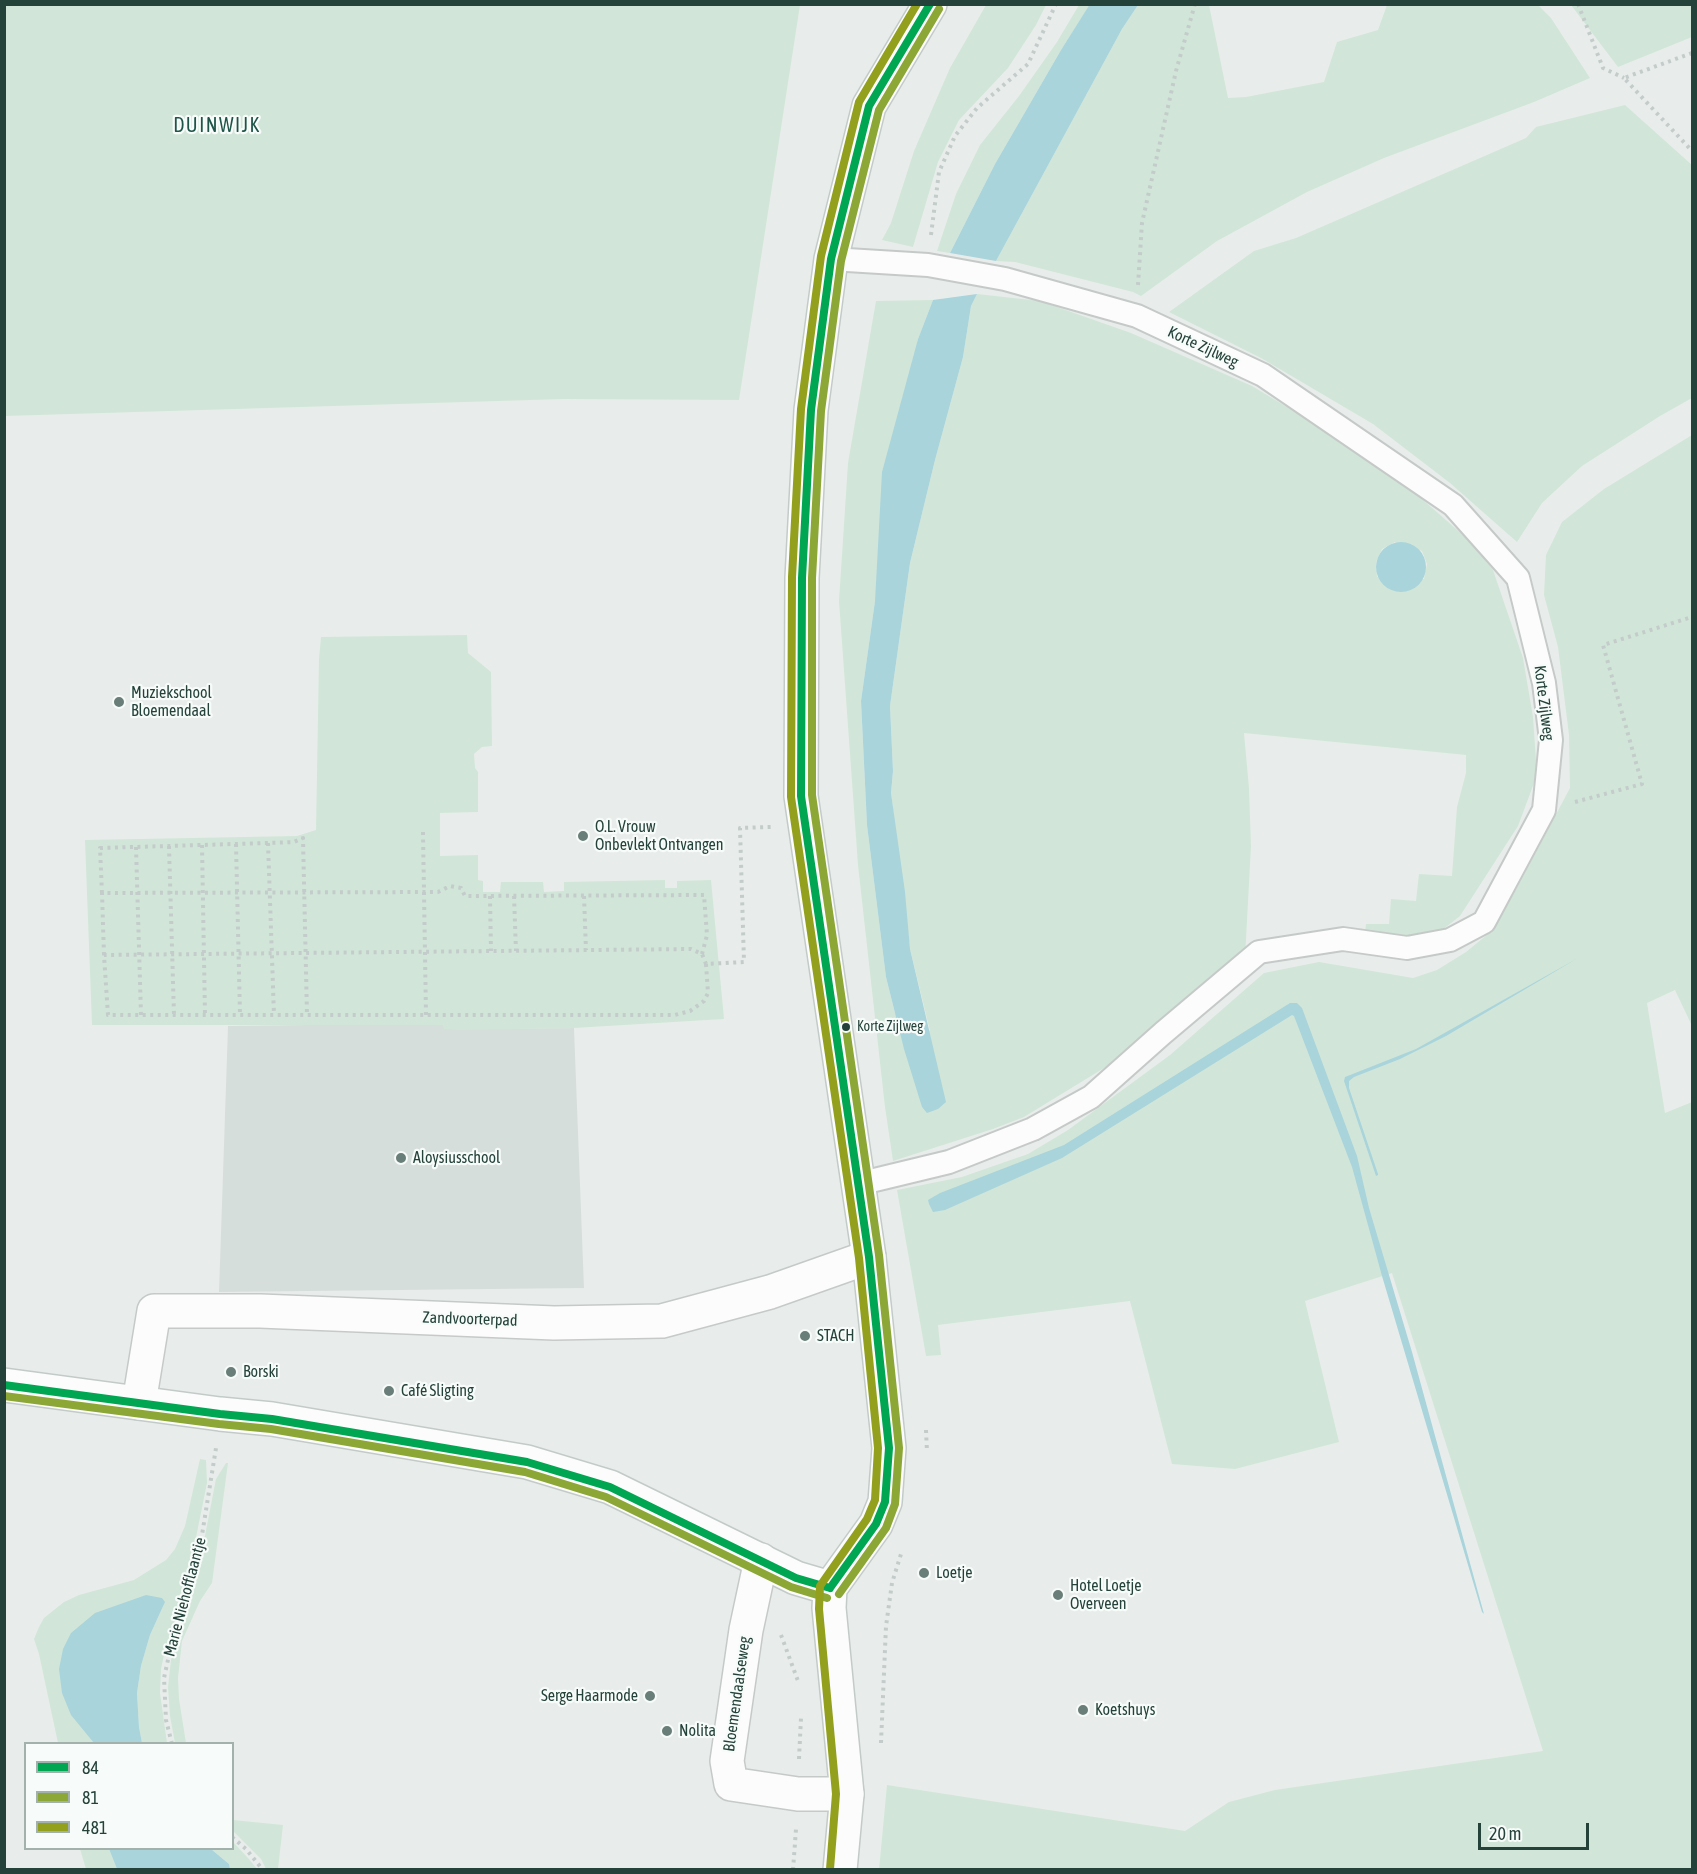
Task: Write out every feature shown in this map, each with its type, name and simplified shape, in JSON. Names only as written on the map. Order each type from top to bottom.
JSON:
[{"type":"main road","points":[[840,1869],[847,1794],[829,1608],[830,1588],[876,1524],[885,1502],[889,1448],[869,1257],[801,796],[801,578],[811,410],[831,259],[869,106],[930,4]]},
{"type":"main road","name":"Zandvoorterpad","points":[[139,1403],[154,1311],[209,1309],[554,1323],[662,1322],[770,1292],[869,1257]]},
{"type":"main road","points":[[4,1385],[272,1419],[527,1462],[610,1487],[796,1578],[830,1588]]},
{"type":"main road","name":"Bloemendaalseweg","points":[[761,1560],[746,1630],[728,1761],[731,1784],[798,1794],[847,1794]]},
{"type":"lane","name":"Korte Zijlweg","points":[[831,259],[928,265],[1005,279],[1137,316],[1263,375],[1453,505],[1518,578],[1544,683],[1551,740],[1544,810],[1484,922],[1450,940],[1407,948],[1343,939],[1259,952],[1163,1033],[1091,1098],[1033,1129],[949,1162],[858,1184]]},
{"type":"path","points":[[928,265],[939,172],[955,136],[977,108],[1028,64],[1056,4]]},
{"type":"path","points":[[1137,316],[1142,223],[1176,71],[1195,4]]},
{"type":"path","points":[[1578,4],[1603,68],[1624,78],[1692,151]]},
{"type":"path","points":[[1624,78],[1692,53]]},
{"type":"path","points":[[1544,810],[1642,784],[1603,645],[1692,617]]},
{"type":"path","points":[[706,964],[744,962],[740,828],[775,826]]},
{"type":"path","points":[[423,832],[426,1015]]},
{"type":"path","points":[[102,893],[203,892],[237,892],[269,892],[304,892],[438,892],[450,886],[456,886],[465,896],[704,896],[707,935],[702,954],[706,964],[708,993],[704,1001],[690,1011],[675,1015],[426,1015],[307,1015],[108,1015],[104,955],[100,848],[294,842],[303,838],[304,892],[304,952],[307,1015]]},
{"type":"path","points":[[268,843],[274,1015]]},
{"type":"path","points":[[236,844],[240,1015]]},
{"type":"path","points":[[202,845],[206,1015]]},
{"type":"path","points":[[169,846],[174,1015]]},
{"type":"path","points":[[136,847],[141,1015]]},
{"type":"path","points":[[490,896],[491,951]]},
{"type":"path","points":[[514,896],[516,951]]},
{"type":"path","points":[[584,896],[586,950]]},
{"type":"path","points":[[104,955],[691,949],[702,954]]},
{"type":"path","name":"Marie Niehofflaantje","points":[[172,1742],[166,1720],[164,1678],[173,1637],[197,1566],[213,1474],[220,1414]]},
{"type":"path","points":[[752,1604],[783,1637],[798,1683]]},
{"type":"path","points":[[793,1869],[801,1716]]},
{"type":"path","points":[[234,1839],[263,1869]]},
{"type":"shaded area","name":"Aloysiusschool","points":[[444,1025],[444,1029],[574,1028],[584,1288],[219,1292],[228,1026]]},
{"type":"green space","points":[[4,5],[800,5],[739,400],[564,399],[5,416]]},
{"type":"green space","points":[[986,5],[1046,5],[1008,68],[959,120],[938,162],[913,247],[882,240],[891,223],[914,151],[950,68]]},
{"type":"green space","points":[[1079,5],[1090,5],[1061,50],[995,164],[950,253],[937,251],[956,194],[980,145],[1019,96],[1057,42]]},
{"type":"green space","points":[[1138,5],[1209,5],[1228,98],[1246,97],[1324,82],[1337,42],[1378,30],[1387,5],[1538,5],[1551,18],[1590,78],[1534,102],[1384,158],[1307,192],[1217,241],[1141,296],[1015,262],[996,261],[1122,29]]},
{"type":"green space","points":[[1571,5],[1692,5],[1692,37],[1618,67]]},
{"type":"green space","points":[[1625,105],[1692,165],[1692,398],[1582,466],[1542,503],[1517,542],[1450,483],[1373,424],[1261,358],[1169,312],[1254,251],[1296,238],[1526,138],[1536,127]]},
{"type":"green space","points":[[977,294],[1040,301],[1131,333],[1252,386],[1382,464],[1471,542],[1493,570],[1523,658],[1533,717],[1537,775],[1518,826],[1460,916],[1437,934],[1364,943],[1366,924],[1389,924],[1391,899],[1416,901],[1419,874],[1452,876],[1457,807],[1466,773],[1466,755],[1244,733],[1251,846],[1245,958],[1188,1000],[1109,1065],[1024,1117],[893,1161],[858,865],[839,601],[848,463],[876,301],[933,300],[918,339],[861,701],[867,825],[886,977],[895,1013],[930,1031],[910,949],[891,793],[893,771],[890,706],[910,563],[963,357],[971,306]],"holes":[[[1395,542],[1422,551],[1427,564],[1424,579],[1377,577],[1376,562],[1382,549]]]},
{"type":"green space","points":[[1692,435],[1692,1026],[1675,990],[1647,1003],[1665,1113],[1692,1102],[1692,1869],[879,1870],[887,1785],[1185,1831],[1229,1802],[1275,1790],[1543,1751],[1392,1273],[1305,1301],[1339,1442],[1235,1469],[1172,1464],[1130,1301],[938,1325],[941,1355],[926,1356],[897,1190],[962,1177],[1028,1154],[1068,1130],[1170,1055],[1264,973],[1319,962],[1413,978],[1437,970],[1466,952],[1488,934],[1517,888],[1570,788],[1569,735],[1558,647],[1544,595],[1546,555],[1562,522],[1604,489]]},
{"type":"green space","points":[[467,635],[468,653],[491,672],[492,746],[482,747],[474,754],[475,768],[478,772],[478,812],[440,813],[440,856],[478,855],[478,880],[483,881],[483,892],[500,892],[501,882],[543,882],[544,892],[564,891],[564,882],[665,880],[665,888],[677,888],[677,881],[711,880],[724,1019],[574,1028],[458,1030],[444,1029],[443,1025],[92,1025],[85,840],[297,836],[316,830],[321,637]]},
{"type":"green space","points":[[200,1459],[206,1460],[207,1483],[185,1592],[165,1650],[161,1669],[160,1693],[167,1742],[142,1742],[137,1693],[141,1666],[150,1635],[165,1602],[91,1737],[94,1742],[58,1742],[34,1639],[44,1618],[64,1602],[79,1595],[134,1580],[166,1560],[175,1549],[185,1526]]},
{"type":"green space","points":[[228,1463],[212,1583],[200,1601],[182,1641],[178,1678],[186,1742],[175,1742],[168,1687],[171,1660],[195,1587],[216,1479]]},
{"type":"green space","points":[[234,1820],[283,1825],[278,1869],[266,1869],[261,1859],[234,1832]]},
{"type":"green space","points":[[234,1843],[257,1869],[230,1869],[229,1864],[212,1850],[234,1850]]},
{"type":"green space","points":[[80,1850],[109,1850],[117,1869],[86,1869]]},
{"type":"water","points":[[1090,4],[1138,5],[1122,29],[996,261],[950,253],[995,164]]},
{"type":"water","points":[[977,294],[971,306],[963,357],[910,563],[890,706],[893,771],[891,793],[905,892],[910,949],[946,1102],[938,1109],[927,1113],[922,1107],[904,1049],[886,977],[867,825],[861,701],[875,601],[882,472],[918,339],[933,300]]},
{"type":"water","points":[[1396,542],[1406,542],[1419,549],[1426,562],[1426,572],[1419,585],[1406,592],[1396,592],[1387,588],[1380,581],[1376,572],[1376,562],[1380,553],[1387,546]]},
{"type":"water","points":[[1578,958],[1446,1036],[1349,1081],[1349,1088],[1378,1174],[1376,1176],[1344,1081],[1345,1077],[1416,1049]]},
{"type":"water","points":[[1290,1003],[1297,1003],[1302,1008],[1357,1156],[1369,1208],[1412,1352],[1484,1614],[1382,1276],[1352,1167],[1294,1016],[1292,1015],[1062,1158],[945,1210],[933,1212],[929,1204],[928,1200],[940,1193],[1064,1145]]},
{"type":"water","points":[[146,1595],[162,1598],[165,1602],[150,1635],[141,1666],[137,1693],[142,1742],[93,1742],[71,1715],[62,1693],[59,1669],[63,1649],[71,1633],[95,1613]]},
{"type":"water","points":[[109,1850],[212,1850],[229,1864],[230,1869],[117,1869]]},
{"type":"transit line","name":"481","points":[[830,1869],[836,1794],[819,1609],[820,1586],[867,1519],[875,1500],[878,1448],[859,1258],[791,797],[792,577],[801,409],[821,256],[859,102],[917,4]]},
{"type":"transit line","name":"84","points":[[830,1588],[876,1524],[885,1502],[889,1448],[869,1257],[801,796],[802,578],[811,410],[831,259],[869,106],[930,4]]},
{"type":"transit line","name":"81","points":[[839,1594],[886,1528],[895,1504],[899,1448],[879,1255],[812,795],[812,578],[821,411],[841,261],[879,110],[939,9]]},
{"type":"transit line","name":"84","points":[[4,1385],[272,1419],[527,1462],[610,1487],[796,1578],[830,1588]]},
{"type":"transit line","name":"81","points":[[4,1396],[271,1429],[525,1472],[606,1497],[791,1587],[827,1598]]},
{"type":"place","name":"Muziekschool Bloemendaal","points":[[119,702]]},
{"type":"place","name":"O.L. Vrouw Onbevlekt Ontvangen","points":[[583,836]]},
{"type":"place","name":"Korte Zijlweg","points":[[846,1027]]},
{"type":"place","name":"Aloysiusschool","points":[[401,1158]]},
{"type":"place","name":"STACH","points":[[805,1336]]},
{"type":"place","name":"Borski","points":[[231,1372]]},
{"type":"place","name":"Café Sligting","points":[[389,1391]]},
{"type":"place","name":"Loetje","points":[[924,1573]]},
{"type":"place","name":"Hotel Loetje Overveen","points":[[1058,1595]]},
{"type":"place","name":"Serge Haarmode","points":[[650,1696]]},
{"type":"place","name":"Koetshuys","points":[[1083,1710]]},
{"type":"place","name":"Nolita","points":[[667,1731]]},
{"type":"district","name":"DUINWIJK","points":[[217,126]]}]
